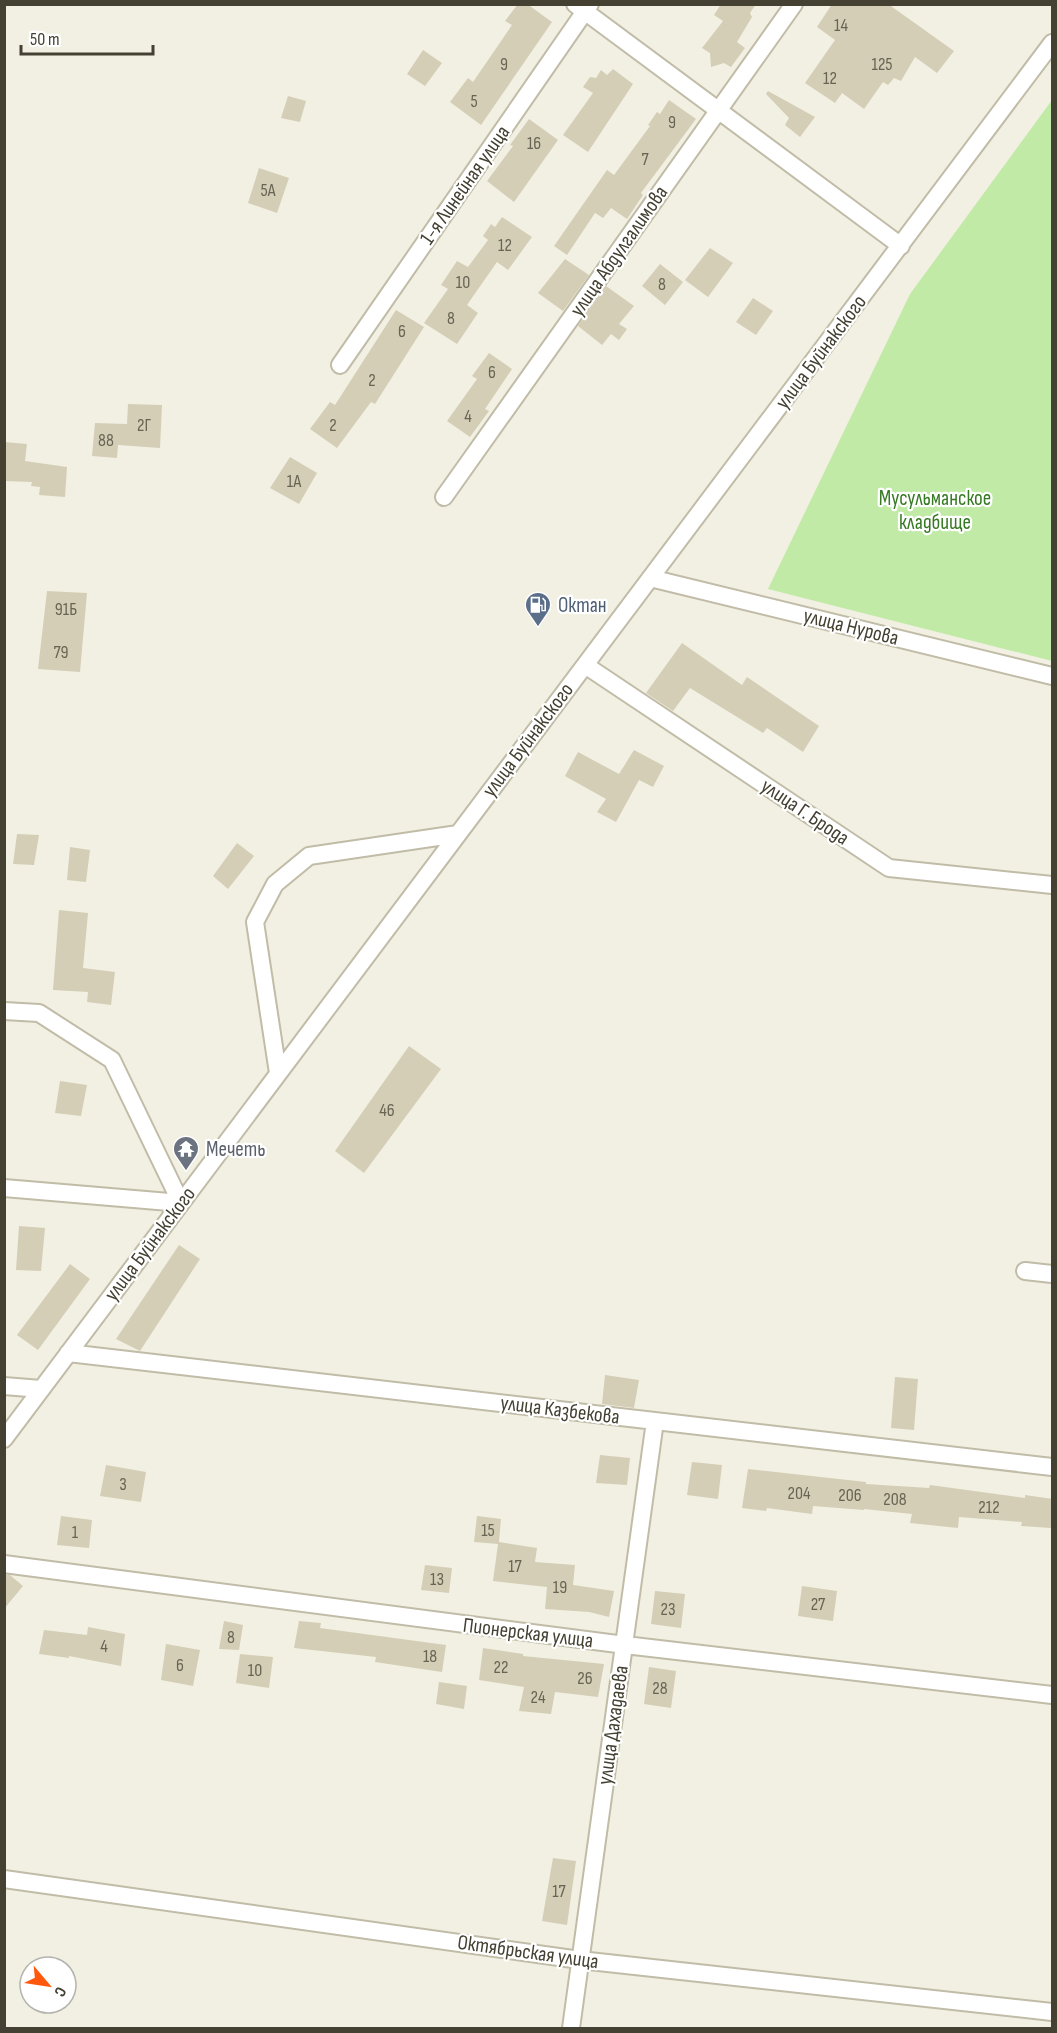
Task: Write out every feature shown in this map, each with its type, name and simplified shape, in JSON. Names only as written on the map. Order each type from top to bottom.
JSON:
[{"type":"street","name":"улица Абдулгалимова","points":[[444,497],[794,4]]},
{"type":"street","points":[[583,7],[718,111],[901,246]]},
{"type":"street","name":"1-я Линейная улица","points":[[340,365],[583,7]]},
{"type":"street","name":"улица Буйнакского","points":[[4,1438],[1053,43]]},
{"type":"street","name":"улица Нурова","points":[[650,578],[1053,676]]},
{"type":"street","name":"улица Г. Брода","points":[[585,665],[889,868],[1053,885]]},
{"type":"street","points":[[278,1073],[255,922],[275,884],[309,856],[458,834]]},
{"type":"street","points":[[4,1011],[39,1013],[112,1060],[181,1203]]},
{"type":"street","points":[[4,1188],[181,1203]]},
{"type":"street","points":[[1025,1271],[1053,1274]]},
{"type":"street","name":"улица Казбекова","points":[[69,1353],[1053,1467]]},
{"type":"street","points":[[4,1386],[41,1389]]},
{"type":"street","name":"улица Дахадаева","points":[[571,2028],[655,1421]]},
{"type":"street","name":"Пионерская улица","points":[[4,1564],[625,1645],[1053,1695]]},
{"type":"street","name":"Октябрьская улица","points":[[4,1879],[580,1960],[1053,2012]]},
{"type":"green space","name":"Мусульманское кладбище","points":[[1052,100],[1052,661],[768,589],[910,294]]},
{"type":"building","points":[[518,4],[527,4],[552,22],[481,125],[450,102],[468,78],[473,82],[512,25],[505,21]]},
{"type":"building","points":[[721,4],[756,4],[750,13],[752,17],[737,42],[745,48],[731,67],[724,63],[711,67],[710,53],[702,48],[723,21],[714,15]]},
{"type":"building","points":[[832,4],[888,4],[954,51],[937,73],[915,57],[901,81],[894,78],[888,85],[883,82],[864,109],[842,93],[835,103],[805,83],[835,40],[817,27]]},
{"type":"building","points":[[423,50],[442,63],[425,86],[407,74]]},
{"type":"building","points":[[613,69],[633,84],[588,152],[563,135],[593,93],[583,87],[590,77],[596,78],[601,70],[607,75]]},
{"type":"building","points":[[768,91],[815,117],[800,137],[785,125],[789,118],[766,94]]},
{"type":"building","points":[[288,96],[306,101],[300,122],[281,118]]},
{"type":"building","points":[[669,100],[696,119],[641,193],[643,195],[627,219],[611,208],[603,218],[595,213],[567,255],[554,246],[607,170],[614,175],[650,126],[648,125],[657,112],[660,114]]},
{"type":"building","points":[[529,119],[558,140],[514,202],[487,181],[513,146],[510,145]]},
{"type":"building","points":[[259,168],[289,178],[277,213],[248,203]]},
{"type":"building","points":[[502,217],[532,237],[508,270],[497,262],[467,305],[478,313],[457,344],[424,323],[448,289],[441,285],[457,261],[468,267],[488,240],[483,236],[491,224],[495,227]]},
{"type":"building","points":[[710,248],[733,263],[708,297],[685,280]]},
{"type":"building","points":[[565,259],[589,275],[563,311],[538,293]]},
{"type":"building","points":[[660,264],[683,282],[665,305],[642,286]]},
{"type":"building","points":[[606,286],[634,306],[619,324],[627,329],[619,340],[611,334],[602,345],[578,326]]},
{"type":"building","points":[[753,298],[773,311],[756,335],[736,322]]},
{"type":"building","points":[[396,310],[424,327],[375,404],[371,402],[337,448],[310,429],[330,402],[335,405]]},
{"type":"building","points":[[489,353],[512,369],[485,409],[489,411],[470,437],[447,421],[477,379],[472,376]]},
{"type":"building","points":[[128,404],[162,405],[160,448],[118,445],[117,458],[92,456],[95,423],[127,424]]},
{"type":"building","points":[[4,442],[27,444],[25,461],[67,467],[65,497],[39,495],[40,487],[31,486],[32,482],[4,481]]},
{"type":"building","points":[[290,457],[317,473],[299,504],[270,488]]},
{"type":"building","points":[[47,591],[87,593],[80,672],[38,669]]},
{"type":"building","points":[[682,643],[742,685],[747,677],[819,726],[803,752],[767,728],[763,733],[690,688],[673,711],[646,693]]},
{"type":"building","points":[[634,750],[664,766],[653,787],[639,780],[616,822],[597,812],[606,799],[565,776],[578,752],[619,774]]},
{"type":"building","points":[[17,834],[39,835],[34,865],[13,864]]},
{"type":"building","points":[[237,843],[254,856],[228,889],[213,876]]},
{"type":"building","points":[[70,847],[90,850],[86,882],[67,880]]},
{"type":"building","points":[[59,910],[88,913],[83,968],[115,972],[111,1005],[87,1002],[88,992],[53,990]]},
{"type":"building","points":[[409,1046],[441,1069],[364,1173],[335,1151]]},
{"type":"building","points":[[60,1081],[87,1085],[81,1116],[55,1113]]},
{"type":"building","points":[[19,1226],[45,1228],[41,1271],[16,1270]]},
{"type":"building","points":[[179,1245],[200,1259],[140,1351],[116,1339]]},
{"type":"building","points":[[70,1264],[90,1279],[38,1350],[17,1335]]},
{"type":"building","points":[[605,1375],[639,1380],[634,1408],[602,1404]]},
{"type":"building","points":[[895,1377],[918,1379],[914,1430],[891,1428]]},
{"type":"building","points":[[600,1455],[630,1458],[627,1485],[596,1483]]},
{"type":"building","points":[[692,1462],[722,1465],[718,1499],[687,1495]]},
{"type":"building","points":[[106,1465],[146,1472],[141,1502],[100,1496]]},
{"type":"building","points":[[748,1469],[866,1482],[866,1484],[929,1488],[930,1485],[1025,1498],[1025,1495],[1053,1499],[1051,1528],[1021,1526],[1022,1522],[959,1517],[958,1528],[910,1523],[912,1514],[864,1509],[813,1506],[812,1514],[767,1508],[766,1511],[742,1508]]},
{"type":"building","points":[[61,1516],[92,1520],[89,1548],[57,1545]]},
{"type":"building","points":[[477,1516],[501,1519],[499,1542],[537,1548],[535,1562],[575,1565],[573,1585],[614,1591],[609,1617],[589,1612],[545,1609],[547,1587],[493,1581],[498,1544],[474,1542]]},
{"type":"building","points":[[425,1565],[452,1568],[449,1593],[421,1590]]},
{"type":"building","points":[[4,1575],[10,1575],[23,1586],[4,1609]]},
{"type":"building","points":[[802,1586],[837,1591],[833,1621],[798,1616]]},
{"type":"building","points":[[655,1591],[685,1594],[681,1628],[651,1624]]},
{"type":"building","points":[[224,1621],[243,1625],[239,1650],[219,1649]]},
{"type":"building","points":[[299,1621],[321,1623],[320,1628],[446,1645],[442,1672],[375,1662],[376,1657],[294,1648]]},
{"type":"building","points":[[88,1627],[125,1634],[121,1666],[69,1656],[69,1658],[39,1654],[44,1630],[87,1635]]},
{"type":"building","points":[[166,1644],[200,1650],[193,1686],[161,1680]]},
{"type":"building","points":[[483,1648],[523,1654],[523,1656],[604,1664],[598,1697],[555,1692],[551,1714],[519,1711],[524,1687],[479,1680]]},
{"type":"building","points":[[240,1654],[273,1657],[269,1688],[236,1683]]},
{"type":"building","points":[[649,1667],[676,1671],[671,1708],[644,1704]]},
{"type":"building","points":[[439,1682],[467,1686],[464,1709],[436,1704]]},
{"type":"building","points":[[553,1858],[576,1861],[567,1925],[542,1921]]},
{"type":"place","name":"Октан","points":[[538,628]]},
{"type":"place","name":"Мечеть","points":[[186,1172]]}]
